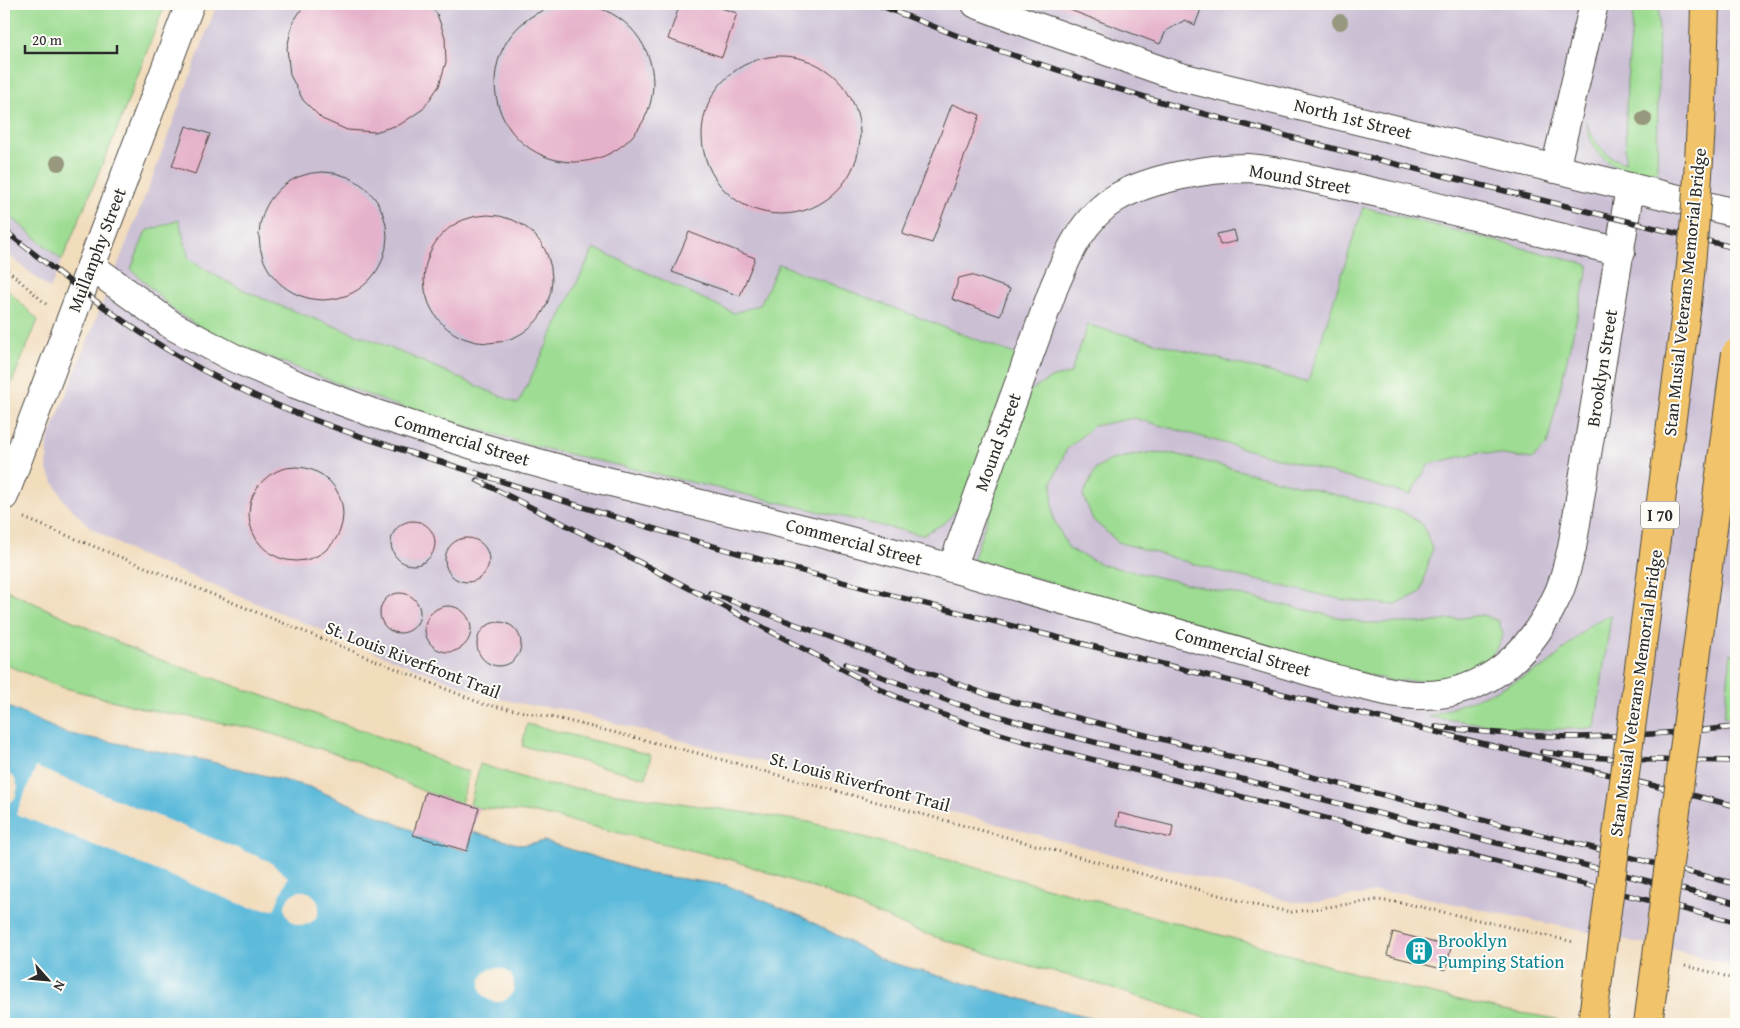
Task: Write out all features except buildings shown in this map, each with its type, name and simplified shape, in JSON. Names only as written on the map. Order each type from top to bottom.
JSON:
[{"type":"highway","name":"Stan Musial Veterans Memorial Bridge","points":[[1592,1024],[1687,304],[1701,139],[1705,4]]},
{"type":"highway","points":[[1648,1024],[1736,353]]},
{"type":"street","name":"Mullanphy Street","points":[[11,506],[69,324],[190,4]]},
{"type":"street","name":"North 1st Street","points":[[976,4],[1177,76],[1736,213]]},
{"type":"street","points":[[1555,169],[1594,4]]},
{"type":"street","name":"Mound Street","points":[[952,568],[1054,287],[1071,249],[1090,221],[1115,199],[1142,186],[1186,174],[1214,170],[1248,168],[1289,173],[1621,252]]},
{"type":"street","name":"Brooklyn Street","points":[[1572,548],[1630,187]]},
{"type":"street","name":"Commercial Street","points":[[91,266],[173,326],[234,358],[294,384],[373,413],[476,446],[582,475],[820,533],[952,568],[1336,679],[1376,688],[1417,695],[1448,694],[1480,683],[1509,664],[1536,634],[1560,591],[1572,548]]},
{"type":"path","points":[[4,266],[69,324]]},
{"type":"path","name":"St. Louis Riverfront Trail","points":[[11,506],[483,704],[500,709],[560,719],[697,752],[1263,907],[1292,912],[1377,900],[1404,903],[1576,943]]},
{"type":"path","points":[[1681,966],[1699,968],[1736,979]]},
{"type":"shaded area","points":[[217,4],[1736,4],[1736,967],[1683,952],[1404,893],[1377,892],[1319,902],[1293,902],[558,708],[528,705],[492,697],[397,661],[132,552],[90,527],[65,502],[47,470],[48,440],[153,176]]},
{"type":"shaded area","points":[[4,211],[62,260],[50,289],[4,251]]},
{"type":"green space","points":[[4,4],[165,4],[118,127],[62,260],[4,211]]},
{"type":"green space","points":[[1634,4],[1659,4],[1657,178],[1619,168],[1603,158],[1591,141],[1586,121],[1600,147],[1611,157],[1625,163],[1627,80]]},
{"type":"green space","points":[[1363,207],[1589,265],[1547,445],[1532,459],[1480,452],[1429,464],[1410,495],[1134,418],[1093,426],[1066,450],[1052,483],[1053,518],[1069,549],[1103,565],[1365,623],[1428,623],[1482,615],[1499,621],[1503,635],[1491,658],[1444,680],[1390,681],[973,560],[1030,391],[1053,377],[1070,374],[1088,325],[1308,382]]},
{"type":"green space","points":[[179,220],[189,259],[211,273],[257,296],[397,350],[518,404],[594,248],[734,313],[760,305],[779,264],[1017,355],[963,502],[945,523],[922,535],[538,447],[389,403],[217,337],[177,313],[131,269],[146,231]]},
{"type":"green space","points":[[4,286],[38,320],[4,401]]},
{"type":"green space","points":[[1146,453],[1175,454],[1403,512],[1423,525],[1432,549],[1421,592],[1395,605],[1344,600],[1225,573],[1118,542],[1093,520],[1083,495],[1096,469],[1111,460]]},
{"type":"green space","points":[[4,589],[144,654],[406,746],[457,769],[469,772],[461,803],[425,792],[350,758],[256,729],[145,709],[58,686],[4,664]]},
{"type":"green space","points":[[1611,615],[1595,728],[1531,730],[1429,717],[1495,691],[1546,666],[1592,623]]},
{"type":"green space","points":[[1731,653],[1736,655],[1736,715],[1724,717]]},
{"type":"green space","points":[[527,724],[651,755],[646,778],[522,746]]},
{"type":"green space","points":[[480,764],[547,785],[809,822],[1399,986],[1503,1010],[1557,1019],[1556,1024],[1223,1024],[1089,981],[1001,958],[920,932],[822,891],[732,860],[536,813],[479,808],[470,805]]},
{"type":"water","points":[[4,705],[65,733],[208,761],[310,787],[414,831],[413,835],[466,851],[472,832],[522,845],[544,841],[649,874],[726,885],[803,917],[885,961],[1113,1024],[4,1024]]},
{"type":"pier","points":[[36,767],[269,861],[288,877],[274,910],[248,907],[16,814]]},
{"type":"pier","points":[[4,771],[14,777],[18,787],[15,798],[4,805]]},
{"type":"pier","points":[[302,891],[309,892],[314,896],[318,901],[318,915],[314,920],[309,924],[302,925],[295,924],[290,920],[286,915],[285,908],[286,901],[290,896],[295,892]]},
{"type":"pier","points":[[497,968],[509,973],[514,985],[509,997],[497,1002],[485,997],[480,985],[485,973]]},
{"type":"railway","points":[[876,4],[976,43],[1175,106],[1335,149],[1736,248]]},
{"type":"railway","points":[[4,230],[106,309],[188,362],[279,406],[377,442],[661,531],[848,584],[1736,806]]},
{"type":"railway","points":[[477,480],[641,563],[888,693],[929,710],[1055,750],[1736,922]]},
{"type":"railway","points":[[710,593],[991,696],[1736,884]]},
{"type":"railway","points":[[846,664],[957,704],[1050,731],[1736,903]]},
{"type":"railway","points":[[1436,727],[1562,737],[1658,734],[1736,727]]},
{"type":"railway","points":[[1542,752],[1614,759],[1736,761]]},
{"type":"place","name":"Brooklyn Pumping Station","points":[[1419,951]]}]
